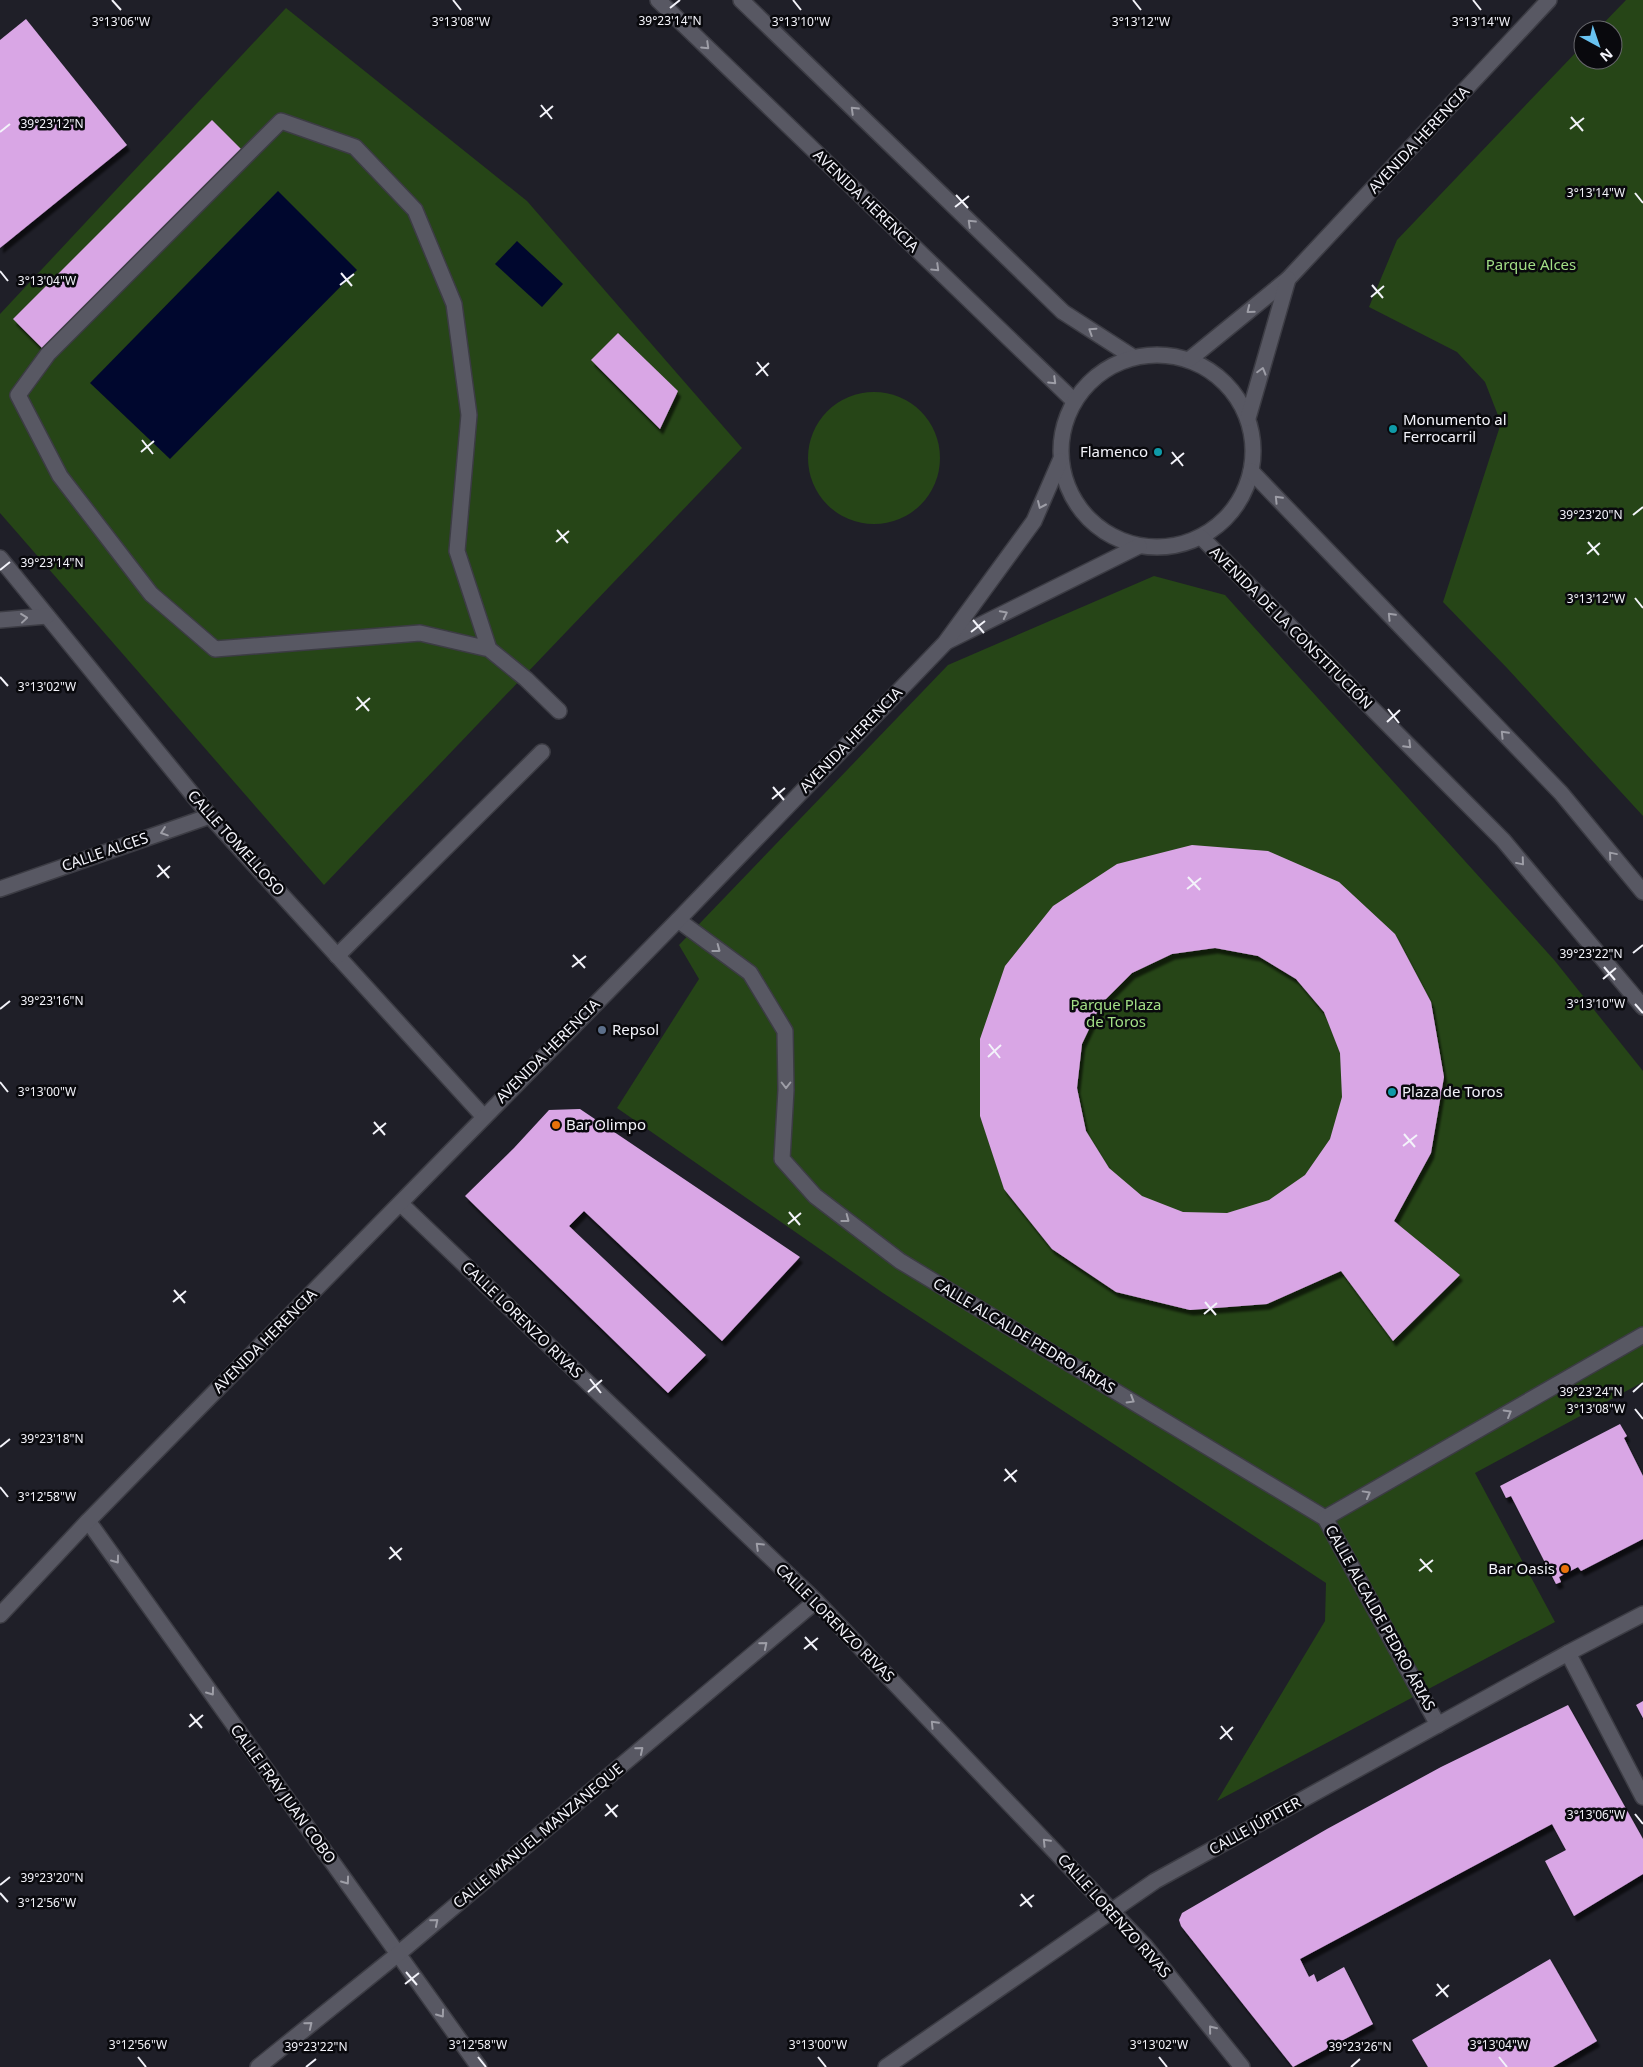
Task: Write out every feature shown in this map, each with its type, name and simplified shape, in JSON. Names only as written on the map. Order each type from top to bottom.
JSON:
[{"type":"street","name":"AVENIDA HERENCIA","points":[[658,0],[1074,401]]},
{"type":"street","points":[[741,0],[1063,312],[1133,357]]},
{"type":"street","name":"AVENIDA HERENCIA","points":[[1190,360],[1288,279],[1549,0]]},
{"type":"street","points":[[490,650],[457,551],[469,415],[454,304],[415,210],[355,147],[281,121],[48,354],[18,395],[60,476],[151,594],[215,649],[420,633],[490,650],[526,679],[559,711]]},
{"type":"street","name":"AVENIDA HERENCIA","points":[[1248,418],[1288,279]]},
{"type":"street","name":"AVENIDA HERENCIA","points":[[0,1615],[88,1521],[678,920],[945,643],[1034,521],[1060,461],[1062,430],[1074,401],[1085,386],[1099,373],[1133,357],[1161,354],[1190,360],[1214,373],[1235,393],[1248,418],[1253,444],[1251,471],[1241,498],[1224,520],[1201,537],[1174,546],[1160,548],[1139,546],[1110,536],[1086,517],[1069,491],[1060,461]]},
{"type":"street","points":[[1251,471],[1561,793],[1643,892]]},
{"type":"street","name":"AVENIDA DE LA CONSTITUCIÓN","points":[[1201,537],[1503,840],[1643,1007]]},
{"type":"street","points":[[945,643],[1139,546]]},
{"type":"street","name":"CALLE TOMELLOSO","points":[[0,558],[210,816],[484,1117]]},
{"type":"street","points":[[0,620],[47,616]]},
{"type":"street","points":[[337,956],[542,752]]},
{"type":"street","name":"CALLE ALCES","points":[[0,889],[210,816]]},
{"type":"street","name":"CALLE ALCALDE PEDRO ÁRIAS","points":[[678,920],[750,973],[785,1031],[786,1090],[782,1159],[815,1196],[900,1260],[1325,1518],[1438,1725]]},
{"type":"street","name":"CALLE LORENZO RIVAS","points":[[400,1204],[816,1601],[1145,1946],[1242,2067]]},
{"type":"street","points":[[1325,1518],[1643,1335]]},
{"type":"street","name":"CALLE FRAY JUAN COBO","points":[[88,1521],[479,2067]]},
{"type":"street","name":"CALLE MANUEL MANZANEQUE","points":[[258,2067],[398,1954],[816,1601]]},
{"type":"street","name":"CALLE JÚPITER","points":[[886,2067],[1111,1910],[1156,1881],[1643,1614]]},
{"type":"street","points":[[1568,1654],[1643,1797]]},
{"type":"green space","name":"Parque Alces","points":[[1626,0],[1643,0],[1643,816],[1507,668],[1443,602],[1501,423],[1485,382],[1457,352],[1369,307],[1397,240],[1573,55],[1573,70],[1623,70],[1623,20],[1607,20]]},
{"type":"green space","points":[[286,8],[527,201],[742,448],[324,885],[0,513],[0,314]]},
{"type":"green space","points":[[874,392],[887,393],[899,397],[921,411],[935,433],[939,445],[939,471],[935,483],[921,505],[899,519],[887,523],[874,524],[861,523],[849,519],[827,505],[813,483],[809,471],[808,458],[809,445],[813,433],[827,411],[849,397],[861,393]]},
{"type":"green space","name":"Parque Plaza de Toros","points":[[1154,576],[1225,595],[1555,961],[1643,1071],[1643,1382],[1475,1473],[1555,1622],[1217,1801],[1325,1621],[1326,1583],[883,1293],[617,1108],[699,979],[679,945],[948,665]]},
{"type":"water","points":[[278,191],[357,270],[170,459],[90,383]]},
{"type":"water","points":[[517,241],[563,284],[542,307],[495,264]]},
{"type":"building","points":[[26,19],[127,145],[0,248],[0,40]]},
{"type":"building","points":[[212,120],[247,155],[48,354],[13,319]]},
{"type":"building","points":[[618,333],[678,391],[660,429],[591,360]]},
{"type":"building","name":"Plaza de Toros","points":[[1192,845],[1268,851],[1339,882],[1395,934],[1431,1002],[1444,1077],[1431,1153],[1394,1221],[1460,1275],[1393,1341],[1341,1271],[1267,1304],[1190,1310],[1116,1292],[1052,1249],[1004,1189],[980,1116],[980,1039],[1005,966],[1053,906],[1117,864]],"holes":[[[1215,948],[1258,956],[1296,979],[1324,1012],[1340,1053],[1342,1097],[1330,1139],[1305,1175],[1269,1200],[1227,1213],[1183,1212],[1142,1196],[1109,1168],[1086,1131],[1077,1088],[1082,1044],[1101,1004],[1132,973],[1172,954]]]},
{"type":"building","points":[[580,1109],[800,1257],[722,1341],[584,1211],[569,1226],[706,1355],[668,1393],[465,1196],[514,1148],[549,1110]]},
{"type":"building","points":[[1620,1424],[1627,1436],[1624,1438],[1643,1476],[1643,1539],[1581,1571],[1578,1567],[1559,1577],[1561,1582],[1556,1584],[1511,1496],[1506,1498],[1500,1486]]},
{"type":"building","points":[[1643,1701],[1643,1718],[1636,1705]]},
{"type":"building","points":[[1568,1705],[1643,1839],[1643,1874],[1574,1916],[1545,1861],[1566,1850],[1552,1824],[1300,1959],[1309,1977],[1314,1974],[1317,1982],[1344,1967],[1373,2024],[1293,2067],[1181,1926],[1179,1920],[1182,1913],[1327,1829],[1441,1767]]},
{"type":"building","points":[[1550,1959],[1597,2041],[1553,2067],[1428,2067],[1412,2040]]},
{"type":"place","name":"Monumento al Ferrocarril","points":[[1393,429]]},
{"type":"place","name":"Flamenco","points":[[1158,452]]},
{"type":"place","name":"Repsol","points":[[602,1030]]},
{"type":"place","name":"Plaza de Toros","points":[[1392,1092]]},
{"type":"place","name":"Bar Olimpo","points":[[556,1125]]},
{"type":"place","name":"Bar Oasis","points":[[1565,1569]]}]
